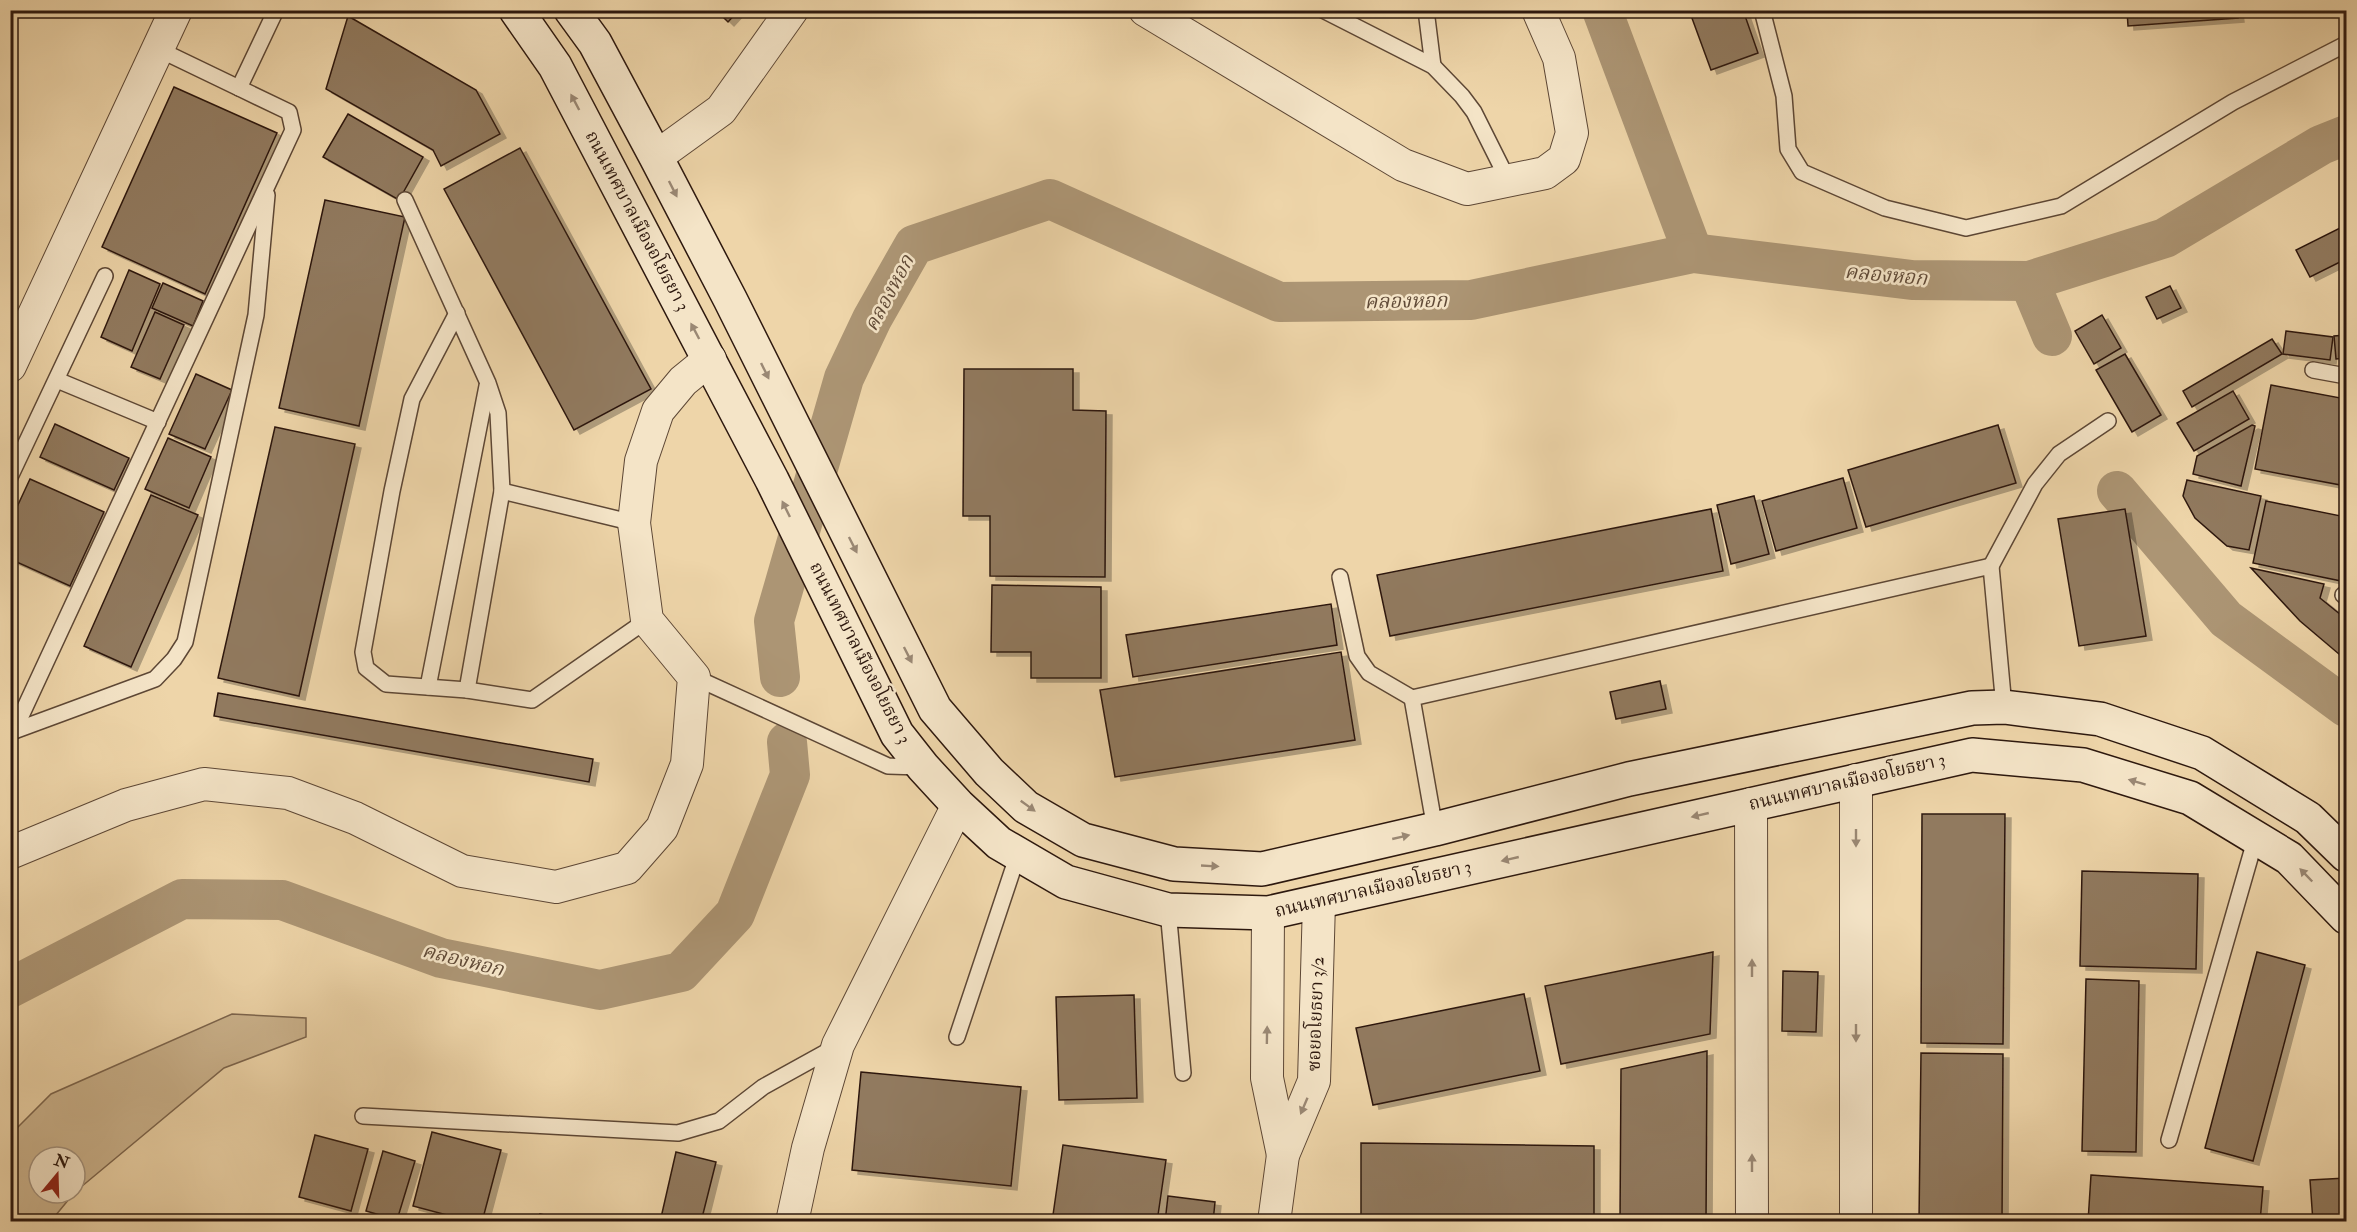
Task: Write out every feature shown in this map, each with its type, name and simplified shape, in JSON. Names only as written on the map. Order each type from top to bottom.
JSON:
[{"type":"street","points":[[10,366],[176,10]]},
{"type":"street","name":"ถนนเทศบาลเมืองอโยธยา 3","points":[[516,10],[555,66],[716,371],[897,734],[958,805],[999,843],[1066,882],[1168,910],[1268,914],[1972,755],[2083,765],[2190,798],[2289,858],[2346,917]]},
{"type":"street","points":[[572,10],[595,43],[730,299],[935,709],[989,772],[1026,807],[1083,840],[1174,864],[1262,869],[1435,829],[1629,779],[1972,708],[2004,708],[2100,719],[2202,753],[2308,818],[2346,855]]},
{"type":"street","points":[[656,157],[721,110],[792,10]]},
{"type":"street","points":[[1145,10],[1403,165],[1467,189],[1545,173],[1564,159],[1572,133],[1559,58],[1538,10]]},
{"type":"street","points":[[10,853],[126,805],[204,784],[288,793],[355,818],[462,871],[556,887],[627,868],[662,828],[687,764],[694,677],[647,620],[634,523],[641,461],[658,411],[683,381],[716,371]]},
{"type":"street","points":[[1629,779],[1643,828]]},
{"type":"street","points":[[1856,780],[1856,1221]]},
{"type":"street","points":[[1751,804],[1752,1221]]},
{"type":"street","points":[[792,1221],[808,1148],[838,1045],[958,805]]},
{"type":"street","name":"ซอยอโยธยา 3/2","points":[[1274,1221],[1283,1155],[1314,1081],[1319,902]]},
{"type":"street","name":"ซอยอโยธยา 3/2","points":[[1268,914],[1267,1078],[1283,1155]]},
{"type":"lane","points":[[239,88],[276,10]]},
{"type":"lane","points":[[1323,10],[1433,66],[1474,112],[1509,182]]},
{"type":"lane","points":[[1426,10],[1433,66]]},
{"type":"lane","points":[[1762,10],[1784,96],[1788,149],[1802,172],[1885,208],[1966,228],[2061,206],[2233,102],[2346,45]]},
{"type":"lane","points":[[12,731],[293,130],[289,112],[158,49]]},
{"type":"lane","points":[[12,731],[155,679],[174,659],[185,642],[256,315],[268,183]]},
{"type":"lane","points":[[405,200],[488,383],[498,413],[502,491],[467,690]]},
{"type":"lane","points":[[10,477],[105,276]]},
{"type":"lane","points":[[457,313],[412,399],[392,491],[363,652],[366,668],[386,684],[467,690],[532,700],[647,620]]},
{"type":"lane","points":[[2313,370],[2346,376]]},
{"type":"lane","points":[[57,380],[158,422]]},
{"type":"lane","points":[[428,687],[488,383]]},
{"type":"lane","points":[[2004,708],[1991,566],[2035,484],[2059,454],[2108,421]]},
{"type":"lane","points":[[502,491],[634,523]]},
{"type":"lane","points":[[1340,577],[1357,656],[1369,673],[1412,698],[1991,566]]},
{"type":"lane","points":[[694,677],[888,766],[923,766]]},
{"type":"lane","points":[[1412,698],[1435,829]]},
{"type":"lane","points":[[2169,1140],[2256,837]]},
{"type":"lane","points":[[957,1037],[1018,854]]},
{"type":"lane","points":[[1168,910],[1183,1073]]},
{"type":"lane","points":[[363,1116],[678,1133],[719,1121],[763,1087],[838,1045]]},
{"type":"shaded area","points":[[232,1014],[306,1018],[306,1037],[224,1068],[87,1182],[87,1145],[27,1145],[27,1205],[64,1205],[51,1221],[11,1221],[11,1134],[51,1094]]},
{"type":"building","points":[[716,10],[739,10],[728,22]]},
{"type":"building","points":[[1689,10],[1743,10],[1758,53],[1711,70]]},
{"type":"building","points":[[2127,10],[2237,10],[2238,18],[2128,26]]},
{"type":"building","points":[[348,16],[476,90],[500,134],[441,166],[433,150],[326,89]]},
{"type":"building","points":[[174,87],[277,133],[205,294],[102,247]]},
{"type":"building","points":[[348,114],[423,157],[399,200],[323,157]]},
{"type":"building","points":[[520,148],[651,389],[574,430],[444,189]]},
{"type":"building","points":[[325,200],[405,217],[359,426],[279,408]]},
{"type":"building","points":[[2340,228],[2346,242],[2346,259],[2310,277],[2296,250]]},
{"type":"building","points":[[129,270],[160,284],[132,351],[101,337]]},
{"type":"building","points":[[163,283],[203,301],[193,326],[152,308]]},
{"type":"building","points":[[2170,286],[2181,308],[2157,319],[2146,297]]},
{"type":"building","points":[[155,312],[184,325],[160,379],[131,367]]},
{"type":"building","points":[[2102,315],[2121,348],[2094,364],[2075,331]]},
{"type":"building","points":[[2286,331],[2333,337],[2330,360],[2283,354]]},
{"type":"building","points":[[2346,335],[2346,358],[2336,359],[2334,336]]},
{"type":"building","points":[[2272,339],[2282,354],[2192,407],[2183,391]]},
{"type":"building","points":[[2125,354],[2161,415],[2132,432],[2096,370]]},
{"type":"building","points":[[964,369],[1073,369],[1073,410],[1106,411],[1105,577],[990,576],[990,516],[963,516]]},
{"type":"building","points":[[196,374],[232,390],[205,449],[169,434]]},
{"type":"building","points":[[2271,385],[2346,399],[2346,486],[2255,469]]},
{"type":"building","points":[[2233,391],[2249,419],[2194,451],[2177,423]]},
{"type":"building","points":[[55,424],[129,458],[114,490],[40,457]]},
{"type":"building","points":[[1998,425],[2016,483],[1866,527],[1848,470]]},
{"type":"building","points":[[2252,425],[2255,426],[2241,486],[2193,474],[2197,456]]},
{"type":"building","points":[[275,427],[355,444],[299,696],[218,678]]},
{"type":"building","points":[[168,438],[211,457],[189,508],[145,489]]},
{"type":"building","points":[[1843,478],[1857,528],[1776,551],[1762,501]]},
{"type":"building","points":[[30,479],[104,512],[70,586],[10,559],[10,522]]},
{"type":"building","points":[[2187,480],[2261,496],[2249,550],[2227,546],[2195,518],[2183,496]]},
{"type":"building","points":[[151,495],[198,515],[131,667],[84,646]]},
{"type":"building","points":[[1754,496],[1769,554],[1731,564],[1717,505]]},
{"type":"building","points":[[2266,501],[2346,517],[2346,582],[2253,563]]},
{"type":"building","points":[[1711,509],[1723,571],[1390,636],[1377,575]]},
{"type":"building","points":[[2125,509],[2146,636],[2079,646],[2058,519]]},
{"type":"building","points":[[2251,568],[2324,584],[2320,598],[2346,619],[2346,660],[2300,621]]},
{"type":"building","points":[[992,585],[1101,587],[1101,678],[1031,678],[1031,652],[991,652]]},
{"type":"building","points":[[1331,604],[1337,645],[1133,677],[1126,635]]},
{"type":"building","points":[[1341,652],[1355,740],[1115,777],[1100,690]]},
{"type":"building","points":[[1660,681],[1666,709],[1616,719],[1610,692]]},
{"type":"building","points":[[218,693],[593,759],[589,782],[214,716]]},
{"type":"building","points":[[1922,814],[2005,814],[2003,1044],[1921,1043]]},
{"type":"building","points":[[2082,871],[2198,874],[2196,969],[2080,966]]},
{"type":"building","points":[[1713,952],[1710,1034],[1561,1064],[1545,986]]},
{"type":"building","points":[[2257,952],[2305,965],[2253,1161],[2205,1148]]},
{"type":"building","points":[[1783,971],[1818,972],[1816,1032],[1782,1031]]},
{"type":"building","points":[[2086,979],[2139,981],[2136,1152],[2082,1151]]},
{"type":"building","points":[[1524,994],[1540,1071],[1373,1105],[1356,1028]]},
{"type":"building","points":[[1134,995],[1137,1098],[1059,1100],[1056,997]]},
{"type":"building","points":[[1707,1051],[1706,1222],[1620,1221],[1621,1069]]},
{"type":"building","points":[[1921,1053],[2003,1054],[2002,1222],[1919,1222]]},
{"type":"building","points":[[861,1072],[1021,1087],[1011,1186],[852,1170]]},
{"type":"building","points":[[432,1132],[501,1150],[482,1222],[473,1222],[413,1206]]},
{"type":"building","points":[[315,1135],[368,1149],[351,1211],[299,1197]]},
{"type":"building","points":[[1361,1143],[1594,1146],[1594,1220],[1361,1218]]},
{"type":"building","points":[[1063,1145],[1166,1160],[1157,1222],[1052,1222]]},
{"type":"building","points":[[383,1151],[415,1161],[397,1220],[366,1211]]},
{"type":"building","points":[[676,1152],[716,1162],[701,1222],[660,1222]]},
{"type":"building","points":[[2091,1175],[2263,1187],[2260,1222],[2088,1222]]},
{"type":"building","points":[[2346,1178],[2346,1222],[2313,1222],[2310,1180]]},
{"type":"building","points":[[1168,1196],[1215,1202],[1213,1222],[1165,1222]]},
{"type":"building","points":[[540,1214],[578,1222],[539,1222]]},
{"type":"waterway","points":[[1602,10],[1693,253]]},
{"type":"waterway","name":"คลองหอก","points":[[780,677],[774,621],[844,378],[872,319],[914,245],[1050,199],[1279,302],[1471,300],[1693,253],[1912,280],[2029,281],[2165,238],[2321,145],[2346,135]]},
{"type":"waterway","points":[[2029,281],[2052,336]]},
{"type":"waterway","points":[[2117,491],[2226,619],[2346,707]]},
{"type":"waterway","name":"คลองหอก","points":[[10,988],[182,899],[282,900],[441,958],[600,990],[681,972],[735,914],[790,775],[787,742]]}]
